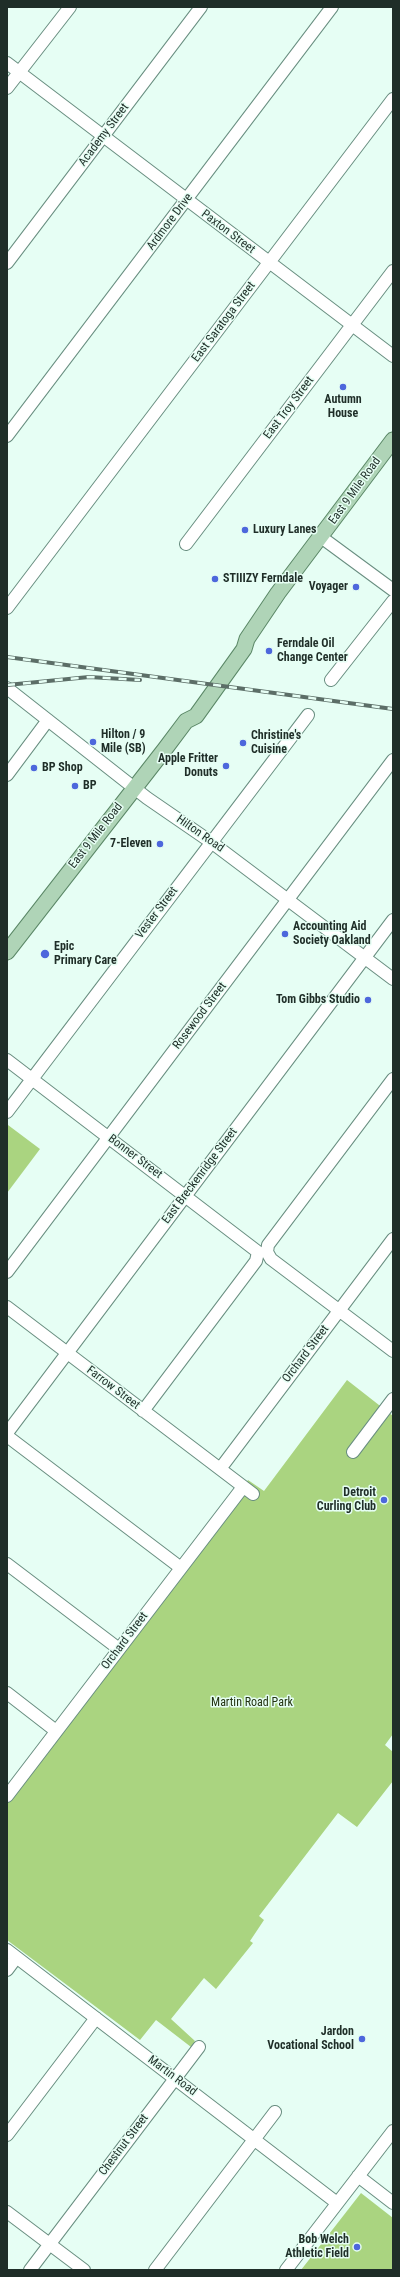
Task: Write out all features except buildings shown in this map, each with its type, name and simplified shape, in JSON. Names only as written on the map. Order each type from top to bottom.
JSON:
[{"type":"main road","name":"East 9 Mile Road","points":[[7,952],[186,722],[196,716],[244,649],[247,638],[278,593],[393,440]]},
{"type":"street","points":[[7,88],[70,7]]},
{"type":"street","name":"Academy Street","points":[[7,263],[201,7]]},
{"type":"street","name":"Ardmore Drive","points":[[7,436],[332,7]]},
{"type":"street","name":"Paxton Street","points":[[7,63],[393,356]]},
{"type":"street","name":"East Saratoga Street","points":[[7,608],[393,99]]},
{"type":"street","name":"East Troy Street","points":[[186,544],[393,271]]},
{"type":"street","points":[[321,537],[393,590]]},
{"type":"street","points":[[331,680],[393,602]]},
{"type":"street","name":"Hilton Road","points":[[7,688],[134,788],[211,842],[393,979]]},
{"type":"street","name":"Vester Street","points":[[7,1112],[308,714]]},
{"type":"street","points":[[7,775],[48,720]]},
{"type":"street","name":"Rosewood Street","points":[[7,1272],[393,760]]},
{"type":"street","name":"East Breckenridge Street","points":[[7,1434],[393,920]]},
{"type":"street","name":"Bonner Street","points":[[7,1060],[254,1247],[258,1252],[258,1257],[143,1411]]},
{"type":"street","points":[[393,1079],[268,1245],[267,1252],[269,1257],[393,1351]]},
{"type":"street","name":"Orchard Street","points":[[220,1469],[393,1239]]},
{"type":"street","name":"Farrow Street","points":[[7,1307],[253,1494]]},
{"type":"street","points":[[353,1452],[393,1399]]},
{"type":"street","points":[[7,1434],[181,1568]]},
{"type":"street","name":"Orchard Street","points":[[7,1796],[243,1486]]},
{"type":"street","points":[[7,1564],[119,1650]]},
{"type":"street","points":[[7,1693],[56,1731]]},
{"type":"street","points":[[7,1970],[12,1954]]},
{"type":"street","name":"Martin Road","points":[[12,1954],[337,2203]]},
{"type":"street","points":[[7,2135],[96,2018]]},
{"type":"street","name":"Chestnut Street","points":[[30,2270],[199,2047]]},
{"type":"street","points":[[155,2270],[275,2112]]},
{"type":"street","points":[[286,2270],[393,2130]]},
{"type":"street","points":[[358,2176],[393,2203]]},
{"type":"street","points":[[7,2212],[84,2270]]},
{"type":"green space","points":[[8,1125],[40,1149],[7,1193],[7,1127]]},
{"type":"green space","name":"Martin Road Park","points":[[347,1380],[393,1416],[393,1734],[385,1745],[393,1752],[393,1781],[357,1827],[338,1813],[259,1916],[264,1920],[250,1941],[253,1943],[216,1989],[204,1978],[171,2019],[195,2041],[191,2047],[156,2020],[140,2040],[7,1940],[7,1797],[248,1480],[264,1491]]},
{"type":"green space","name":"Bob Welch Athletic Field","points":[[361,2193],[393,2218],[393,2270],[301,2270]]},
{"type":"railway","points":[[7,657],[393,709]]},
{"type":"railway","points":[[7,685],[89,677],[140,680]]},
{"type":"place","name":"Autumn House","points":[[343,387]]},
{"type":"place","name":"Luxury Lanes","points":[[245,530]]},
{"type":"place","name":"STIIIZY Ferndale","points":[[215,579]]},
{"type":"place","name":"Voyager","points":[[356,587]]},
{"type":"place","name":"Ferndale Oil Change Center","points":[[269,651]]},
{"type":"place","name":"Hilton / 9 Mile (SB)","points":[[93,742]]},
{"type":"place","name":"Christine's Cuisine","points":[[243,743]]},
{"type":"place","name":"Apple Fritter Donuts","points":[[226,766]]},
{"type":"place","name":"BP Shop","points":[[34,768]]},
{"type":"place","name":"BP","points":[[75,786]]},
{"type":"place","name":"7-Eleven","points":[[160,844]]},
{"type":"place","name":"Accounting Aid Society Oakland","points":[[285,934]]},
{"type":"place","name":"Epic Primary Care","points":[[45,954]]},
{"type":"place","name":"Tom Gibbs Studio","points":[[368,1000]]},
{"type":"place","name":"Detroit Curling Club","points":[[384,1500]]},
{"type":"place","name":"Jardon Vocational School","points":[[362,2039]]},
{"type":"place","name":"Bob Welch Athletic Field","points":[[357,2247]]}]
